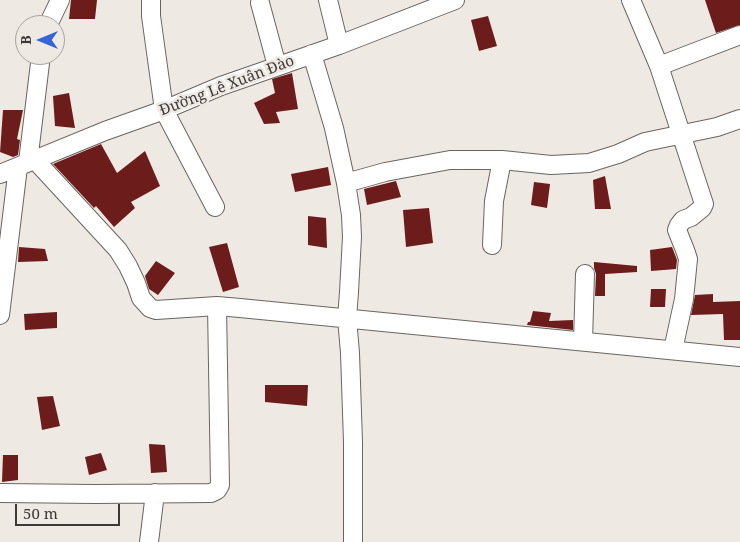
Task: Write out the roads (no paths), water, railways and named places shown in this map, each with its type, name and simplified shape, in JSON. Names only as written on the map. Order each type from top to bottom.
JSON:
[{"type":"street","points":[[53,15],[60,0]]},
{"type":"street","points":[[151,0],[151,16],[164,110],[215,207]]},
{"type":"street","points":[[328,0],[339,45]]},
{"type":"street","name":"Đường Lê Xuân Đào","points":[[0,174],[221,86],[339,45],[455,0]]},
{"type":"street","points":[[631,0],[659,66],[704,204],[702,208],[678,225],[677,230],[688,259],[684,298],[673,350]]},
{"type":"street","points":[[260,3],[278,66]]},
{"type":"street","points":[[659,66],[740,35]]},
{"type":"street","points":[[312,54],[334,128],[351,215],[352,237],[347,318],[353,432],[353,542]]},
{"type":"street","points":[[0,315],[27,163],[40,65]]},
{"type":"street","points":[[346,183],[385,172],[450,160],[502,160],[551,166],[589,163],[618,154],[645,142],[717,127],[740,119]]},
{"type":"street","points":[[492,245],[494,200],[502,160]]},
{"type":"street","points":[[27,163],[118,250],[128,266],[141,298],[150,308],[156,310],[217,306],[740,357]]},
{"type":"street","points":[[583,341],[585,274]]},
{"type":"street","points":[[0,493],[214,492],[219,488],[217,306]]},
{"type":"street","points":[[149,542],[156,493]]}]
